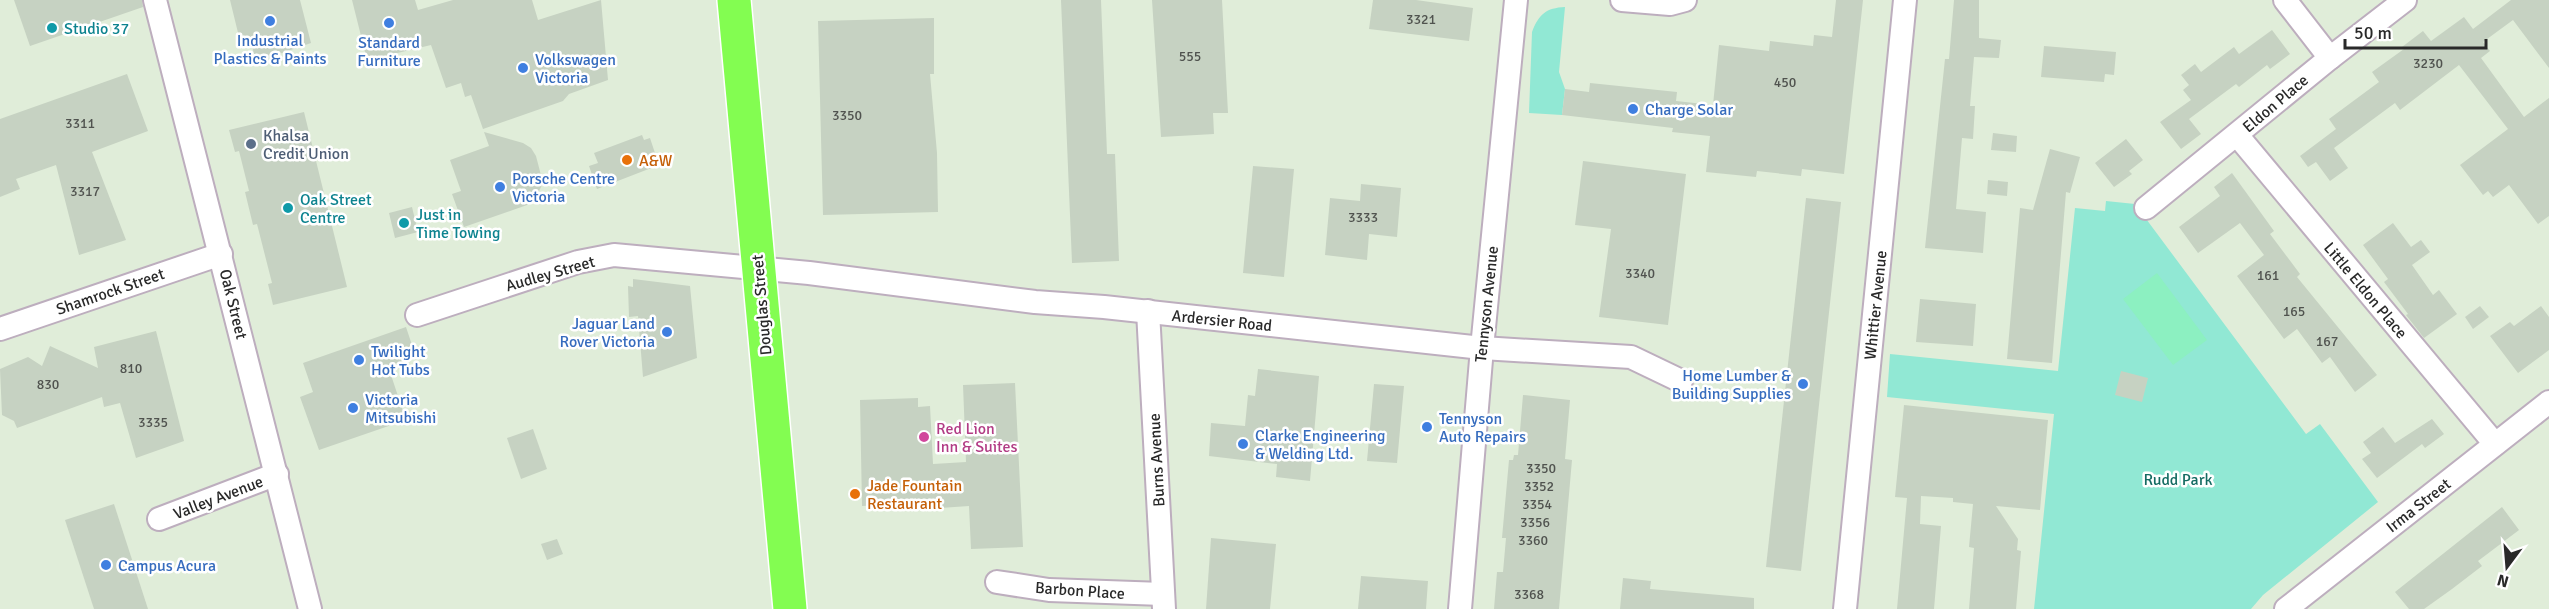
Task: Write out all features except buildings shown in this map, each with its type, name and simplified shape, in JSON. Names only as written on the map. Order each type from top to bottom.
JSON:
[{"type":"highway","name":"Douglas Street","points":[[734,0],[790,609]]},
{"type":"street","name":"Oak Street","points":[[154,0],[221,254],[310,609]]},
{"type":"street","name":"Tennyson Avenue","points":[[1460,609],[1482,348],[1516,0]]},
{"type":"street","points":[[1622,0],[1670,4],[1685,0]]},
{"type":"street","name":"Whittier Avenue","points":[[1845,609],[1905,0]]},
{"type":"street","points":[[2285,0],[2330,58]]},
{"type":"street","name":"Eldon Place","points":[[2146,208],[2405,0]]},
{"type":"street","name":"Little Eldon Place","points":[[2237,135],[2495,444]]},
{"type":"street","name":"Shamrock Street","points":[[0,329],[221,254]]},
{"type":"street","name":"Audley Street","points":[[417,315],[578,262],[615,255],[758,268]]},
{"type":"street","name":"Ardersier Road","points":[[758,268],[1021,300],[1148,311],[1482,348],[1631,357],[1681,381]]},
{"type":"street","name":"Burns Avenue","points":[[1148,311],[1164,602]]},
{"type":"street","name":"Irma Street","points":[[2286,609],[2549,402]]},
{"type":"street","name":"Valley Avenue","points":[[159,519],[277,474]]},
{"type":"street","name":"Barbon Place","points":[[997,582],[1164,602]]},
{"type":"green space","points":[[1565,7],[1559,72],[1565,89],[1562,115],[1529,113],[1532,32],[1544,13]]},
{"type":"green space","name":"Rudd Park","points":[[2106,201],[2135,204],[2306,434],[2320,424],[2378,502],[2263,595],[2251,609],[2034,609],[2054,414],[1887,397],[1890,354],[2058,371],[2075,208],[2105,211]]},
{"type":"green space","points":[[2157,273],[2207,340],[2173,365],[2123,299]]},
{"type":"place","name":"Industrial Plastics & Paints","points":[[270,21]]},
{"type":"place","name":"Standard Furniture","points":[[389,23]]},
{"type":"place","name":"Studio 37","points":[[52,28]]},
{"type":"place","name":"Volkswagen Victoria","points":[[523,68]]},
{"type":"place","name":"Charge Solar","points":[[1633,109]]},
{"type":"place","name":"Khalsa Credit Union","points":[[251,144]]},
{"type":"place","name":"A&W","points":[[627,160]]},
{"type":"place","name":"Porsche Centre Victoria","points":[[500,187]]},
{"type":"place","name":"Oak Street Centre","points":[[288,208]]},
{"type":"place","name":"Just in Time Towing","points":[[404,223]]},
{"type":"place","name":"Jaguar Land Rover Victoria","points":[[667,332]]},
{"type":"place","name":"Twilight Hot Tubs","points":[[359,360]]},
{"type":"place","name":"Home Lumber & Building Supplies","points":[[1803,384]]},
{"type":"place","name":"Victoria Mitsubishi","points":[[353,408]]},
{"type":"place","name":"Tennyson Auto Repairs","points":[[1427,427]]},
{"type":"place","name":"Red Lion Inn & Suites","points":[[924,437]]},
{"type":"place","name":"Clarke Engineering & Welding Ltd.","points":[[1243,444]]},
{"type":"place","name":"Jade Fountain Restaurant","points":[[855,494]]},
{"type":"place","name":"Campus Acura","points":[[106,565]]}]
